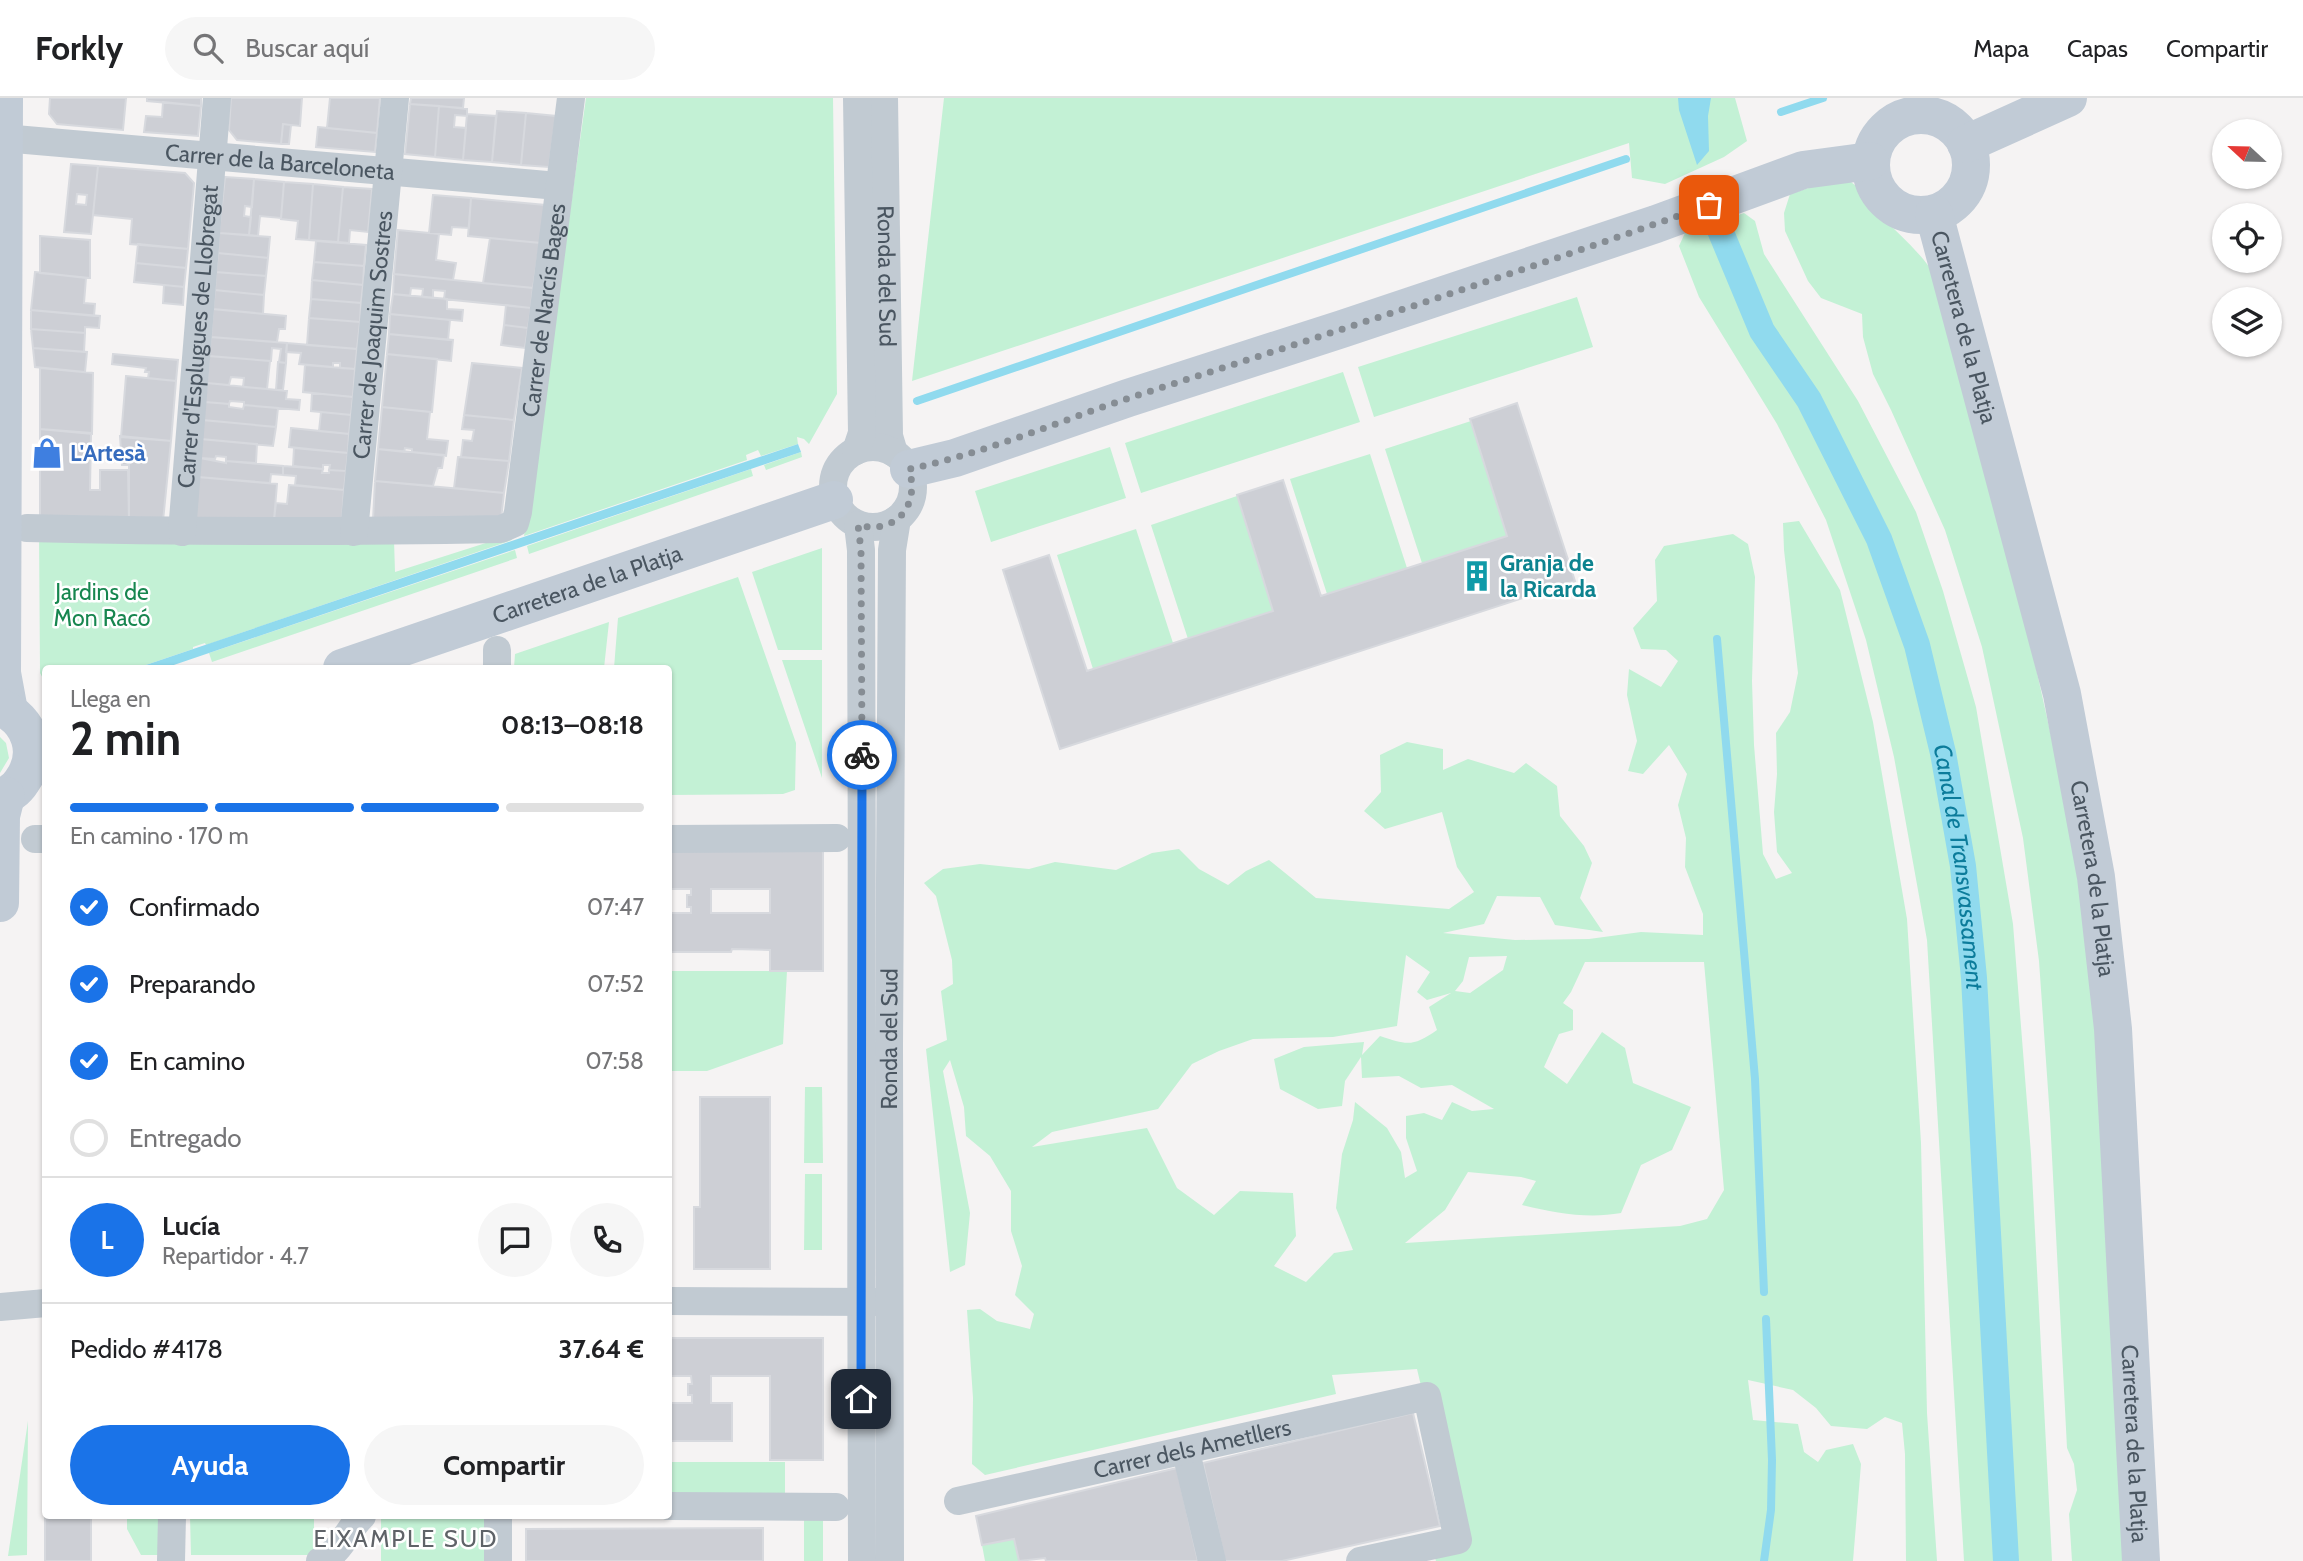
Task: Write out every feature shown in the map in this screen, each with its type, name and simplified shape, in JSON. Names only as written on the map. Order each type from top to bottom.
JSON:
[{"type":"street","points":[[0,903],[1,816],[29,771],[32,758],[32,744],[2,673],[4,98]]},
{"type":"street","name":"Carrer d'Esplugues de Llobregat","points":[[181,532],[217,98]]},
{"type":"street","name":"Carrer de Joaquim Sostres","points":[[354,532],[395,98]]},
{"type":"street","name":"Carrer de Narcís Bages","points":[[354,532],[501,529],[515,523],[571,98]]},
{"type":"street","name":"Ronda del Sud","points":[[856,451],[862,433],[857,98]]},
{"type":"street","name":"Ronda del Sud","points":[[884,98],[889,436],[902,461]]},
{"type":"street","points":[[1966,144],[2068,98]]},
{"type":"street","points":[[1927,115],[1945,121],[1961,135],[1966,144],[1971,171],[1964,191],[1947,208],[1934,214],[1915,215],[1890,206],[1877,190],[1871,176],[1870,161],[1880,136],[1893,124],[1909,116],[1927,115]]},
{"type":"street","name":"Carrer de la Barceloneta","points":[[3,138],[558,186]]},
{"type":"street","points":[[902,461],[955,458],[1128,398],[1656,224],[1804,170],[1870,161]]},
{"type":"street","name":"Carretera de la Platja","points":[[1934,214],[2062,694],[2095,877],[2113,1029],[2141,1561]]},
{"type":"street","points":[[877,447],[902,461],[913,481],[913,495],[908,507],[897,519],[878,527],[846,513],[834,475],[841,463],[856,451],[877,447]]},
{"type":"street","name":"Ronda del Sud","points":[[846,513],[861,550],[863,811],[875,1302],[890,1561]]},
{"type":"street","name":"Carretera de la Platja","points":[[352,665],[846,513]]},
{"type":"street","name":"Ronda del Sud","points":[[862,1561],[875,1302],[892,563],[897,519]]},
{"type":"street","points":[[27,528],[181,532],[354,532]]},
{"type":"street","points":[[672,839],[836,838]]},
{"type":"street","points":[[672,1301],[875,1302]]},
{"type":"street","points":[[0,1307],[42,1303]]},
{"type":"street","name":"Carrer dels Ametllers","points":[[958,1501],[1427,1396],[1458,1540],[1417,1555]]},
{"type":"street","points":[[1186,1452],[1212,1561]]},
{"type":"street","points":[[672,1506],[836,1507]]},
{"type":"street","points":[[171,1561],[172,1519]]},
{"type":"street","points":[[320,1561],[337,1549],[359,1519]]},
{"type":"street","points":[[498,1519],[498,1561]]},
{"type":"street","points":[[1360,1561],[1417,1555]]},
{"type":"green space","points":[[586,98],[833,98],[837,394],[809,444],[797,437],[798,444],[761,456],[758,450],[746,455],[747,460],[524,536]]},
{"type":"green space","points":[[944,98],[1735,98],[1747,141],[1724,157],[1665,184],[1632,178],[1629,143],[912,381]]},
{"type":"green space","points":[[1843,177],[1858,189],[1916,251],[1936,277],[2007,538],[2060,776],[2091,956],[2126,1561],[2072,1561],[2069,1514],[2077,1490],[2074,1464],[2067,1448],[2039,961],[2023,838],[1982,647],[1945,530],[1873,374],[1863,337],[1862,314],[1821,298],[1808,281],[1785,231],[1784,213],[1790,194]]},
{"type":"green space","points":[[1744,213],[1755,221],[1764,254],[1858,401],[1916,512],[1943,591],[1976,707],[2013,924],[2031,1154],[2052,1561],[1964,1561],[1927,940],[1894,757],[1866,640],[1826,520],[1777,424],[1699,297],[1679,246],[1685,233]]},
{"type":"green space","points":[[1577,297],[1593,347],[1374,417],[1358,367]]},
{"type":"green space","points":[[1343,372],[1360,422],[1141,493],[1125,443]]},
{"type":"green space","points":[[1471,421],[1507,536],[1422,563],[1385,449]]},
{"type":"green space","points":[[1110,447],[1126,498],[991,542],[975,491]]},
{"type":"green space","points":[[801,452],[802,457],[766,470],[764,465]]},
{"type":"green space","points":[[1370,454],[1407,568],[1327,594],[1290,479]]},
{"type":"green space","points":[[751,469],[753,476],[529,554],[527,546]]},
{"type":"green space","points":[[1237,496],[1273,611],[1188,639],[1151,525]]},
{"type":"green space","points":[[1799,521],[1840,590],[1873,722],[1907,919],[1921,1143],[1927,1413],[1937,1561],[1906,1561],[1905,1454],[1902,1423],[1885,1417],[1867,1429],[1831,1426],[1816,1408],[1793,1390],[1748,1380],[1753,1420],[1798,1424],[1804,1452],[1818,1462],[1826,1450],[1853,1444],[1861,1464],[1853,1561],[1436,1561],[1435,1558],[1460,1552],[1417,1369],[1332,1375],[1336,1394],[985,1475],[972,1464],[973,1398],[967,1310],[980,1309],[997,1321],[1030,1329],[1034,1314],[1015,1295],[1022,1266],[1011,1231],[1011,1191],[990,1156],[966,1136],[964,1107],[950,1060],[943,1071],[970,1213],[965,1265],[950,1272],[926,1049],[947,1040],[941,991],[953,984],[952,960],[936,896],[924,883],[943,869],[980,864],[1029,869],[1055,862],[1116,870],[1152,853],[1179,849],[1199,869],[1228,885],[1246,871],[1269,860],[1316,898],[1449,909],[1474,892],[1457,867],[1442,812],[1385,829],[1364,811],[1381,792],[1380,755],[1407,742],[1443,749],[1443,770],[1468,759],[1514,773],[1526,763],[1557,786],[1560,816],[1584,846],[1592,863],[1580,898],[1603,932],[1555,925],[1540,897],[1497,896],[1484,924],[1443,933],[1515,940],[1589,939],[1641,932],[1703,935],[1703,914],[1685,867],[1686,838],[1678,805],[1687,774],[1669,745],[1643,774],[1628,771],[1637,741],[1627,695],[1629,669],[1661,687],[1678,661],[1666,650],[1641,649],[1633,628],[1657,601],[1655,560],[1664,546],[1733,534],[1748,544],[1755,577],[1752,681],[1763,854],[1776,879],[1792,873],[1777,852],[1774,812],[1776,733],[1790,712],[1798,673],[1783,523]],"holes":[[[1406,955],[1430,972],[1417,992],[1427,1000],[1451,993],[1429,1007],[1437,1030],[1410,1043],[1380,1036],[1362,1055],[1364,1042],[1304,1047],[1274,1059],[1280,1089],[1318,1109],[1342,1106],[1345,1081],[1361,1057],[1362,1078],[1399,1076],[1421,1088],[1452,1085],[1494,1109],[1472,1111],[1452,1102],[1442,1120],[1424,1113],[1406,1116],[1406,1138],[1417,1171],[1405,1178],[1401,1152],[1387,1128],[1355,1102],[1353,1120],[1342,1154],[1336,1208],[1353,1250],[1334,1253],[1306,1282],[1274,1266],[1296,1236],[1293,1193],[1240,1191],[1214,1215],[1177,1188],[1147,1128],[1032,1147],[1052,1132],[1158,1109],[1192,1064],[1253,1039],[1333,1037],[1397,1026]],[[1507,956],[1503,970],[1470,993],[1455,991],[1463,981],[1469,957]],[[1585,962],[1704,962],[1724,1190],[1707,1219],[1680,1226],[1405,1243],[1445,1210],[1468,1172],[1536,1181],[1522,1205],[1571,1214],[1609,1215],[1621,1213],[1641,1165],[1672,1150],[1691,1107],[1633,1083],[1625,1048],[1602,1032],[1567,1084],[1544,1067],[1559,1034],[1573,1030],[1573,1010],[1563,1003]]]},
{"type":"green space","points":[[1136,529],[1173,643],[1093,669],[1057,555]]},
{"type":"green space","name":"Jardins de Mon Racó","points":[[39,531],[394,540],[395,572],[511,535],[512,540],[146,665],[42,665],[42,677]]},
{"type":"green space","points":[[822,548],[822,650],[778,650],[752,572]]},
{"type":"green space","points":[[515,550],[517,558],[212,662],[209,653]]},
{"type":"green space","points":[[738,577],[796,743],[795,790],[783,794],[672,795],[672,665],[614,665],[618,618]]},
{"type":"green space","points":[[609,622],[604,665],[514,665],[515,654]]},
{"type":"green space","points":[[782,660],[822,660],[822,778]]},
{"type":"green space","points":[[0,737],[6,743],[9,758],[0,773]]},
{"type":"green space","points":[[672,971],[787,971],[783,1044],[707,1071],[672,1071]]},
{"type":"green space","points":[[805,1087],[822,1087],[823,1163],[804,1163]]},
{"type":"green space","points":[[805,1174],[822,1174],[822,1250],[804,1250]]},
{"type":"green space","points":[[28,1421],[27,1555],[8,1556]]},
{"type":"green space","points":[[672,1462],[785,1462],[785,1493],[672,1493]]},
{"type":"green space","points":[[804,1518],[823,1518],[823,1561],[804,1561]]},
{"type":"green space","points":[[127,1519],[159,1519],[159,1555],[141,1555],[127,1529]]},
{"type":"green space","points":[[190,1519],[314,1519],[314,1555],[191,1555]]},
{"type":"green space","points":[[381,1519],[484,1519],[484,1561],[381,1561]]},
{"type":"green space","points":[[1014,1539],[1019,1561],[985,1561],[982,1545]]},
{"type":"water","points":[[1678,98],[1711,98],[1708,116],[1709,151],[1697,165],[1679,110]]},
{"type":"water","points":[[798,444],[801,452],[174,665],[146,665]]},
{"type":"building","points":[[50,98],[126,98],[123,130],[57,124],[49,114]]},
{"type":"building","points":[[147,98],[201,98],[201,106],[147,101]]},
{"type":"building","points":[[231,98],[302,98],[300,126],[283,124],[281,144],[237,140],[229,130]]},
{"type":"building","points":[[330,98],[380,98],[377,133],[327,128]]},
{"type":"building","points":[[411,98],[464,98],[463,108],[410,104]]},
{"type":"building","points":[[163,102],[201,106],[198,136],[144,132],[146,116],[162,117]]},
{"type":"building","points":[[410,104],[439,106],[435,157],[405,154]]},
{"type":"building","points":[[439,106],[467,109],[467,116],[455,115],[454,127],[466,128],[463,160],[435,157]]},
{"type":"building","points":[[497,111],[526,113],[521,165],[492,162]]},
{"type":"building","points":[[526,113],[556,116],[549,167],[521,165]]},
{"type":"building","points":[[467,114],[496,116],[492,162],[463,160]]},
{"type":"building","points":[[283,124],[291,125],[289,144],[281,144]]},
{"type":"building","points":[[318,127],[377,133],[375,152],[316,147]]},
{"type":"building","points":[[71,164],[98,166],[91,234],[64,232]],"holes":[[[77,194],[87,195],[86,205],[76,204]]]},
{"type":"building","points":[[98,166],[185,173],[194,183],[188,249],[130,244],[132,219],[93,215]]},
{"type":"building","points":[[225,177],[254,179],[252,207],[245,206],[244,216],[251,217],[249,235],[219,233]]},
{"type":"building","points":[[254,179],[284,182],[281,218],[260,216],[258,236],[249,235]]},
{"type":"building","points":[[284,182],[313,184],[309,240],[296,239],[298,221],[281,219]]},
{"type":"building","points":[[313,184],[343,187],[338,242],[309,240]]},
{"type":"building","points":[[343,187],[372,189],[368,232],[350,230],[349,243],[338,242]]},
{"type":"building","points":[[433,195],[471,198],[469,228],[452,227],[451,235],[429,233]]},
{"type":"building","points":[[471,198],[545,205],[540,243],[468,236]]},
{"type":"building","points":[[398,230],[439,234],[436,260],[456,263],[453,280],[394,274]]},
{"type":"building","points":[[219,233],[270,237],[268,258],[218,253]]},
{"type":"building","points":[[40,236],[90,240],[90,278],[40,273]]},
{"type":"building","points":[[490,238],[540,243],[533,288],[483,283]]},
{"type":"building","points":[[316,241],[366,245],[364,266],[314,262]]},
{"type":"building","points":[[138,244],[188,249],[186,268],[136,263]]},
{"type":"building","points":[[218,253],[268,258],[266,276],[216,272]]},
{"type":"building","points":[[314,262],[364,266],[363,285],[312,280]]},
{"type":"building","points":[[136,263],[186,268],[184,287],[134,282]]},
{"type":"building","points":[[35,272],[86,278],[84,303],[95,304],[94,316],[31,310]]},
{"type":"building","points":[[216,272],[266,276],[264,295],[215,290]]},
{"type":"building","points":[[394,274],[533,288],[531,308],[444,299],[445,291],[433,290],[433,298],[422,297],[423,289],[411,288],[410,296],[393,294]]},
{"type":"building","points":[[312,280],[363,285],[361,303],[311,299]]},
{"type":"building","points":[[164,285],[184,287],[183,305],[163,303]]},
{"type":"building","points":[[215,290],[264,295],[263,314],[213,309]]},
{"type":"building","points":[[393,294],[447,299],[447,309],[463,310],[462,321],[390,314]]},
{"type":"building","points":[[311,299],[361,303],[360,322],[309,318]]},
{"type":"building","points":[[506,305],[531,308],[528,328],[504,325]]},
{"type":"building","points":[[213,309],[286,316],[285,329],[279,329],[277,342],[211,337]]},
{"type":"building","points":[[31,310],[100,316],[99,328],[85,327],[85,333],[31,329]]},
{"type":"building","points":[[390,314],[450,320],[448,340],[389,334]]},
{"type":"building","points":[[309,318],[360,322],[357,349],[307,345]]},
{"type":"building","points":[[504,325],[528,328],[525,348],[501,345]]},
{"type":"building","points":[[31,329],[85,333],[84,352],[33,348]]},
{"type":"building","points":[[389,334],[453,340],[451,361],[387,354]]},
{"type":"building","points":[[211,337],[287,343],[286,363],[279,362],[281,349],[272,348],[271,361],[209,356]]},
{"type":"building","points":[[287,343],[357,349],[355,369],[340,368],[340,363],[333,363],[333,367],[299,364],[301,353],[286,352]]},
{"type":"building","points":[[33,348],[87,352],[85,372],[35,367]]},
{"type":"building","points":[[113,354],[178,360],[176,381],[148,378],[149,372],[145,372],[146,368],[112,364]]},
{"type":"building","points":[[387,354],[437,359],[432,412],[382,407]]},
{"type":"building","points":[[209,356],[270,361],[267,389],[243,387],[244,378],[231,377],[229,385],[207,383]]},
{"type":"building","points":[[278,362],[286,363],[283,390],[276,390]]},
{"type":"building","points":[[472,363],[522,368],[514,420],[464,415]]},
{"type":"building","points":[[305,365],[355,369],[353,397],[303,392]]},
{"type":"building","points":[[40,368],[93,373],[92,434],[40,429]]},
{"type":"building","points":[[126,376],[176,381],[171,441],[121,437]]},
{"type":"building","points":[[207,383],[287,391],[286,399],[300,400],[299,410],[244,405],[244,402],[205,402]]},
{"type":"building","points":[[312,393],[353,397],[351,415],[311,411]]},
{"type":"building","points":[[205,402],[229,404],[229,407],[243,409],[244,405],[278,408],[276,427],[203,420]]},
{"type":"building","name":"Granja de la Ricarda","points":[[1517,403],[1575,581],[1060,749],[1003,570],[1049,555],[1087,671],[1273,611],[1237,495],[1283,480],[1321,596],[1507,536],[1470,419]]},
{"type":"building","points":[[382,407],[430,412],[427,439],[448,441],[446,456],[412,452],[412,449],[405,448],[404,452],[378,449]]},
{"type":"building","points":[[321,412],[351,415],[349,434],[319,431]]},
{"type":"building","points":[[464,415],[514,420],[509,461],[461,457],[463,440],[472,441],[474,430],[462,429]]},
{"type":"building","points":[[203,420],[276,427],[273,446],[201,439]]},
{"type":"building","points":[[291,428],[349,434],[348,453],[289,447]]},
{"type":"building","points":[[40,429],[91,433],[90,490],[100,490],[100,470],[128,470],[129,521],[40,521]]},
{"type":"building","points":[[120,436],[171,441],[163,521],[129,521],[129,465],[122,465]]},
{"type":"building","points":[[201,439],[257,444],[256,463],[226,461],[226,457],[216,456],[215,459],[200,458]]},
{"type":"building","points":[[294,448],[348,453],[346,471],[329,470],[330,465],[323,465],[323,469],[293,466]]},
{"type":"building","points":[[378,449],[444,455],[442,468],[438,468],[433,486],[375,481]]},
{"type":"building","points":[[458,457],[509,461],[504,493],[454,488]]},
{"type":"building","points":[[200,458],[226,463],[283,466],[283,475],[271,474],[270,483],[198,477]]},
{"type":"building","points":[[283,466],[323,469],[322,473],[329,473],[329,470],[346,471],[344,490],[295,485],[296,476],[283,475]]},
{"type":"building","points":[[198,477],[277,484],[274,520],[194,521]]},
{"type":"building","points":[[375,481],[504,493],[501,519],[373,520]]},
{"type":"building","points":[[289,485],[344,490],[342,520],[274,520],[276,503],[287,504]]},
{"type":"building","points":[[672,849],[823,849],[823,971],[770,971],[770,950],[672,952],[672,913],[691,913],[691,907],[687,907],[687,895],[691,895],[691,889],[672,889]],"holes":[[[711,889],[770,889],[770,913],[711,913]]]},
{"type":"building","points":[[700,1097],[770,1097],[770,1269],[694,1269],[694,1207],[700,1207]]},
{"type":"building","points":[[672,1338],[823,1338],[823,1460],[770,1460],[770,1376],[711,1376],[711,1403],[732,1403],[732,1441],[672,1441],[672,1403],[692,1403],[692,1395],[688,1395],[688,1384],[692,1384],[691,1376],[672,1376]]},
{"type":"building","points":[[1413,1413],[1440,1526],[1282,1561],[1225,1561],[1203,1463]]},
{"type":"building","points":[[1177,1468],[1198,1561],[1046,1561],[1045,1558],[1019,1561],[1014,1539],[982,1545],[976,1516]]},
{"type":"building","points":[[45,1519],[91,1519],[91,1561],[45,1561]]},
{"type":"building","points":[[763,1528],[763,1561],[526,1561],[526,1529]]},
{"type":"waterway","points":[[1781,112],[1823,98]]},
{"type":"waterway","points":[[917,401],[1626,159]]},
{"type":"waterway","name":"Canal de Transvassament","points":[[1717,223],[1762,331],[1809,400],[1879,539],[1917,645],[1943,753],[1963,866],[1974,978],[2006,1561]]},
{"type":"waterway","points":[[1717,639],[1755,1079],[1764,1292]]},
{"type":"waterway","points":[[1764,1561],[1771,1510],[1772,1460],[1766,1319]]},
{"type":"way so far","points":[[862,755],[861,538],[858,525],[878,527],[888,525],[899,518],[913,495],[913,481],[909,469],[955,458],[1709,205]]},
{"type":"place","name":"L'Artesà","points":[[47,453]]},
{"type":"place","name":"Granja de la Ricarda","points":[[1477,576]]},
{"type":"district","name":"EIXAMPLE SUD","points":[[406,1539]]},
{"type":"route","points":[[861,1399],[862,755]]}]
